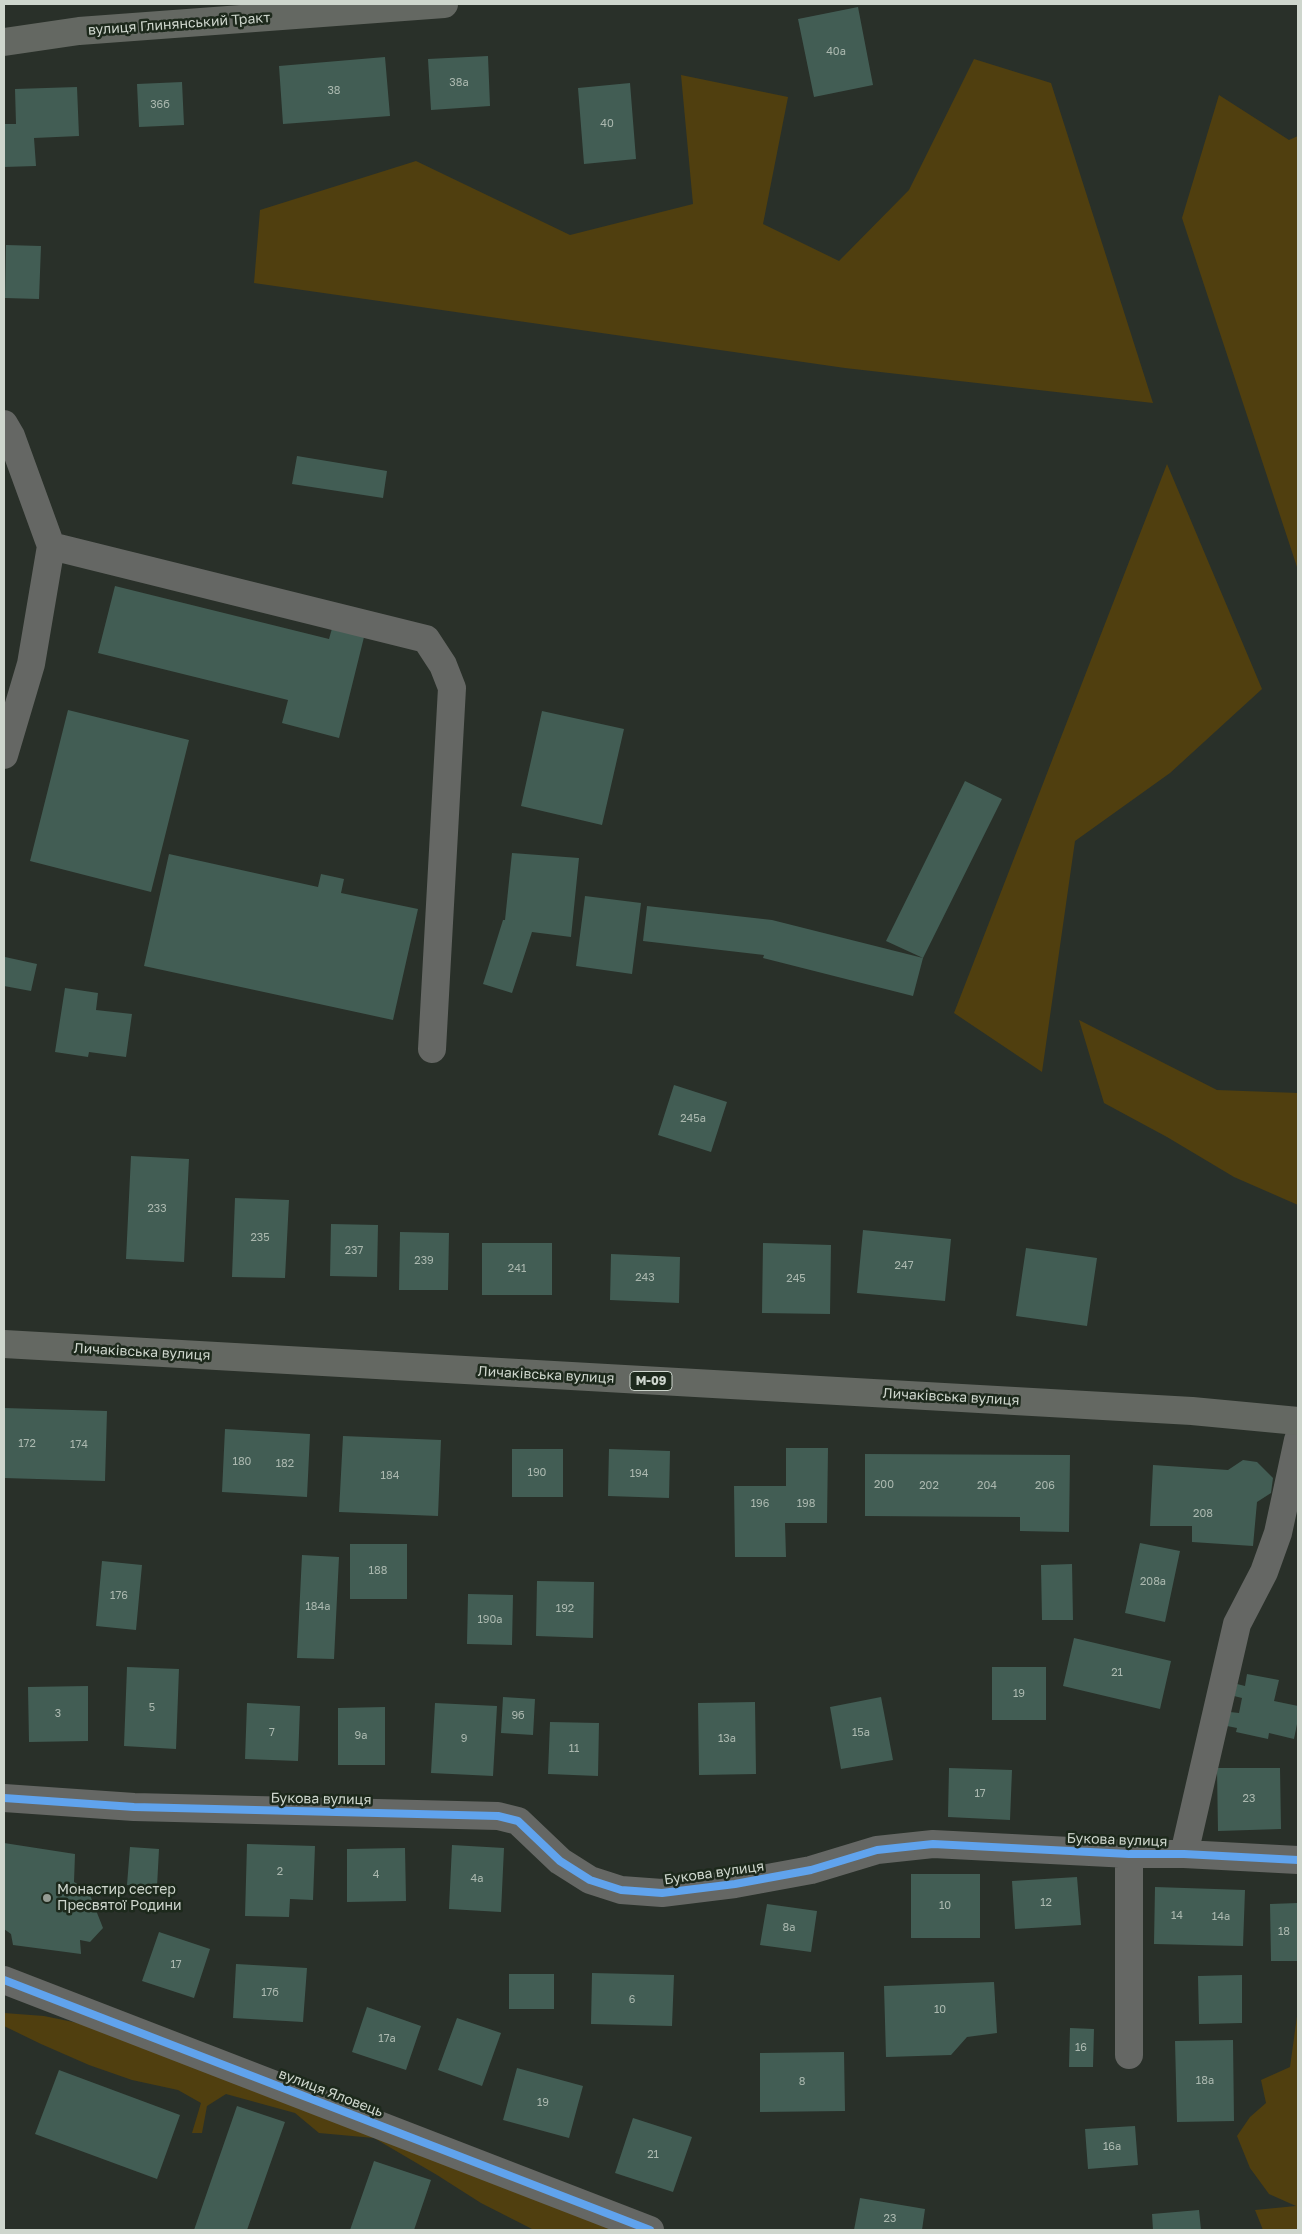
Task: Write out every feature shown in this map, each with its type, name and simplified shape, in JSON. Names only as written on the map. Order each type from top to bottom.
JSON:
[{"type":"main road","name":"вулиця Глинянський Тракт","points":[[4,42],[79,31],[444,4]]},
{"type":"main road","name":"Личаківська вулиця","points":[[4,1344],[1182,1410],[1298,1421]]},
{"type":"street","points":[[4,424],[11,436],[51,546],[31,664],[4,754]]},
{"type":"street","points":[[51,546],[426,639],[443,665],[452,688],[432,1049]]},
{"type":"street","points":[[1184,1854],[1237,1624],[1264,1572],[1278,1534],[1298,1440]]},
{"type":"street","name":"Букова вулиця","points":[[4,1798],[134,1807],[498,1816],[518,1821],[560,1861],[590,1880],[621,1890],[662,1893],[735,1884],[811,1870],[877,1850],[934,1844],[1298,1860]]},
{"type":"street","points":[[1129,1854],[1129,2055]]},
{"type":"street","name":"вулиця Яловець","points":[[4,1980],[650,2230]]},
{"type":"shaded area","points":[[974,59],[1051,83],[1153,403],[845,368],[254,283],[260,210],[416,161],[570,235],[693,204],[681,75],[788,97],[763,224],[839,261],[909,190]]},
{"type":"shaded area","points":[[1219,95],[1289,140],[1298,136],[1298,570],[1182,218]]},
{"type":"shaded area","points":[[1167,464],[1262,689],[1170,773],[1075,841],[1042,1072],[954,1013]]},
{"type":"shaded area","points":[[1079,1020],[1217,1090],[1298,1093],[1298,1205],[1234,1177],[1167,1137],[1104,1103]]},
{"type":"shaded area","points":[[1298,2009],[1298,2230],[1263,2230],[1255,2210],[1296,2206],[1269,2194],[1250,2168],[1237,2136],[1250,2117],[1266,2103],[1261,2080],[1290,2067]]},
{"type":"shaded area","points":[[4,2013],[44,2016],[88,2025],[648,2230],[534,2230],[481,2203],[374,2138],[319,2133],[295,2113],[226,2094],[207,2106],[202,2133],[192,2133],[201,2103],[178,2090],[132,2080],[89,2065],[41,2044],[4,2026]]},
{"type":"building","points":[[858,7],[873,85],[814,97],[798,19]]},
{"type":"building","points":[[488,56],[490,106],[431,110],[428,59]]},
{"type":"building","points":[[385,57],[390,116],[283,124],[279,66]]},
{"type":"building","points":[[182,82],[184,125],[139,127],[137,84]]},
{"type":"building","points":[[630,83],[636,159],[584,164],[578,88]]},
{"type":"building","points":[[77,87],[79,136],[34,138],[36,166],[4,167],[4,124],[16,124],[15,89]]},
{"type":"building","points":[[6,245],[41,246],[39,299],[5,298]]},
{"type":"building","points":[[297,456],[387,471],[383,498],[292,484]]},
{"type":"building","points":[[115,586],[329,639],[333,625],[365,633],[339,738],[282,723],[288,700],[98,653]]},
{"type":"building","points":[[68,710],[189,740],[151,892],[30,861]]},
{"type":"building","points":[[542,711],[624,729],[602,825],[521,806]]},
{"type":"building","points":[[965,781],[1002,799],[923,958],[886,941]]},
{"type":"building","points":[[512,853],[579,858],[571,937],[532,932],[512,993],[483,984],[503,920],[505,920]]},
{"type":"building","points":[[169,854],[318,887],[321,874],[344,879],[341,893],[418,909],[393,1020],[144,966]]},
{"type":"building","points":[[585,896],[641,903],[632,974],[576,966]]},
{"type":"building","points":[[647,906],[772,920],[923,958],[913,996],[763,958],[764,955],[643,941]]},
{"type":"building","points":[[5,957],[37,964],[31,991],[4,986]]},
{"type":"building","points":[[65,988],[98,993],[96,1010],[132,1014],[126,1057],[89,1052],[88,1057],[55,1052]]},
{"type":"building","points":[[674,1085],[727,1102],[711,1152],[658,1135]]},
{"type":"building","points":[[131,1156],[189,1159],[184,1262],[126,1259]]},
{"type":"building","points":[[235,1198],[289,1200],[285,1278],[232,1277]]},
{"type":"building","points":[[331,1224],[378,1225],[377,1277],[330,1276]]},
{"type":"building","points":[[863,1230],[951,1239],[945,1301],[857,1293]]},
{"type":"building","points":[[400,1232],[449,1233],[448,1290],[399,1290]]},
{"type":"building","points":[[482,1243],[552,1243],[552,1295],[482,1295]]},
{"type":"building","points":[[763,1243],[831,1245],[830,1314],[762,1313]]},
{"type":"building","points":[[1026,1248],[1097,1258],[1087,1326],[1016,1316]]},
{"type":"building","points":[[611,1254],[680,1257],[679,1303],[610,1300]]},
{"type":"building","points":[[4,1408],[107,1411],[105,1481],[4,1478]]},
{"type":"building","points":[[225,1429],[310,1434],[307,1497],[222,1492]]},
{"type":"building","points":[[343,1436],[441,1440],[438,1516],[339,1512]]},
{"type":"building","points":[[786,1448],[828,1448],[827,1523],[785,1523],[786,1557],[735,1557],[734,1486],[786,1486]]},
{"type":"building","points":[[512,1449],[563,1449],[563,1497],[512,1497]]},
{"type":"building","points":[[609,1449],[670,1451],[669,1498],[608,1496]]},
{"type":"building","points":[[865,1454],[1070,1455],[1069,1532],[1020,1531],[1020,1517],[865,1516]]},
{"type":"building","points":[[1243,1460],[1257,1462],[1273,1478],[1271,1493],[1257,1502],[1253,1546],[1192,1542],[1192,1526],[1150,1526],[1153,1465],[1228,1470]]},
{"type":"building","points":[[1140,1543],[1180,1551],[1165,1622],[1125,1613]]},
{"type":"building","points":[[350,1544],[407,1544],[407,1599],[350,1599]]},
{"type":"building","points":[[302,1555],[339,1557],[334,1659],[297,1658]]},
{"type":"building","points":[[102,1561],[142,1565],[136,1630],[96,1626]]},
{"type":"building","points":[[1072,1564],[1073,1620],[1042,1620],[1041,1565]]},
{"type":"building","points":[[537,1581],[594,1582],[593,1638],[536,1636]]},
{"type":"building","points":[[468,1594],[513,1595],[512,1645],[467,1644]]},
{"type":"building","points":[[1074,1638],[1171,1661],[1160,1709],[1063,1686]]},
{"type":"building","points":[[127,1667],[179,1669],[176,1749],[124,1746]]},
{"type":"building","points":[[992,1667],[1046,1667],[1046,1720],[992,1720]]},
{"type":"building","points":[[1247,1674],[1279,1680],[1274,1701],[1298,1706],[1298,1719],[1294,1739],[1269,1733],[1268,1739],[1236,1732],[1237,1728],[1227,1726],[1230,1712],[1239,1713],[1242,1698],[1234,1696],[1237,1684],[1245,1686]]},
{"type":"building","points":[[88,1686],[88,1741],[29,1742],[28,1687]]},
{"type":"building","points":[[503,1697],[535,1699],[533,1735],[501,1733]]},
{"type":"building","points":[[881,1697],[893,1760],[841,1769],[830,1707]]},
{"type":"building","points":[[755,1702],[756,1774],[699,1775],[698,1703]]},
{"type":"building","points":[[247,1703],[300,1706],[298,1761],[245,1759]]},
{"type":"building","points":[[435,1703],[497,1706],[493,1776],[431,1773]]},
{"type":"building","points":[[385,1707],[385,1765],[338,1765],[338,1708]]},
{"type":"building","points":[[550,1722],[599,1723],[598,1776],[548,1774]]},
{"type":"building","points":[[949,1768],[1012,1770],[1010,1820],[948,1817]]},
{"type":"building","points":[[1217,1768],[1280,1768],[1281,1829],[1218,1831]]},
{"type":"building","name":"Монастир сестер Пресвятої Родини","points":[[4,1843],[75,1854],[74,1882],[88,1890],[103,1928],[90,1942],[80,1940],[81,1954],[13,1945],[11,1934],[4,1929]]},
{"type":"building","points":[[247,1844],[315,1846],[313,1900],[290,1899],[289,1917],[245,1916]]},
{"type":"building","points":[[452,1845],[504,1848],[501,1912],[449,1909]]},
{"type":"building","points":[[130,1847],[159,1849],[157,1887],[127,1885]]},
{"type":"building","points":[[405,1848],[406,1901],[347,1902],[347,1849]]},
{"type":"building","points":[[911,1874],[980,1874],[980,1938],[911,1938]]},
{"type":"building","points":[[1077,1877],[1081,1925],[1015,1929],[1012,1881]]},
{"type":"building","points":[[1155,1887],[1245,1890],[1243,1946],[1154,1944]]},
{"type":"building","points":[[1298,1903],[1298,1961],[1271,1961],[1270,1904]]},
{"type":"building","points":[[767,1904],[817,1911],[811,1952],[760,1945]]},
{"type":"building","points":[[159,1932],[210,1949],[194,1998],[142,1981]]},
{"type":"building","points":[[236,1964],[307,1968],[303,2022],[233,2018]]},
{"type":"building","points":[[592,1973],[674,1975],[672,2026],[591,2024]]},
{"type":"building","points":[[509,1974],[554,1974],[554,2009],[509,2009]]},
{"type":"building","points":[[1242,1975],[1242,2023],[1199,2024],[1198,1976]]},
{"type":"building","points":[[994,1982],[997,2033],[967,2037],[951,2055],[886,2057],[884,1986]]},
{"type":"building","points":[[367,2007],[421,2026],[406,2070],[352,2052]]},
{"type":"building","points":[[457,2018],[501,2033],[482,2086],[438,2070]]},
{"type":"building","points":[[1070,2028],[1094,2029],[1093,2067],[1069,2067]]},
{"type":"building","points":[[1233,2040],[1234,2121],[1177,2122],[1175,2041]]},
{"type":"building","points":[[844,2052],[845,2111],[760,2112],[760,2053]]},
{"type":"building","points":[[517,2068],[583,2086],[569,2138],[503,2120]]},
{"type":"building","points":[[59,2070],[180,2115],[157,2179],[35,2134]]},
{"type":"building","points":[[237,2106],[285,2122],[247,2230],[194,2230]]},
{"type":"building","points":[[633,2118],[692,2137],[673,2192],[615,2173]]},
{"type":"building","points":[[1135,2126],[1138,2165],[1088,2169],[1085,2129]]},
{"type":"building","points":[[374,2161],[431,2180],[414,2230],[350,2230]]},
{"type":"building","points":[[860,2198],[925,2209],[922,2230],[854,2230]]},
{"type":"building","points":[[1199,2210],[1201,2230],[1153,2230],[1152,2214]]},
{"type":"cycle path","points":[[4,1798],[134,1807],[498,1816],[518,1821],[560,1861],[590,1880],[621,1890],[662,1893],[735,1884],[811,1870],[877,1850],[933,1844],[1298,1860]]},
{"type":"cycle path","points":[[4,1980],[650,2230]]},
{"type":"place","name":"Монастир сестер Пресвятої Родини","points":[[47,1898]]}]
